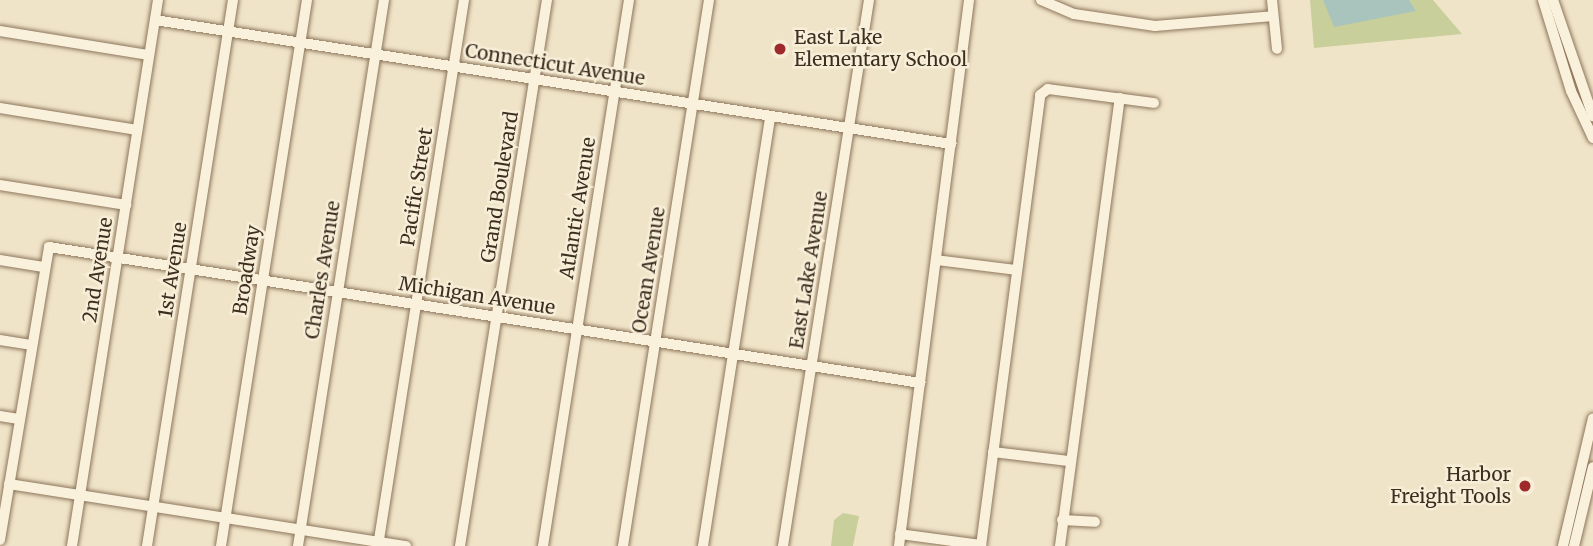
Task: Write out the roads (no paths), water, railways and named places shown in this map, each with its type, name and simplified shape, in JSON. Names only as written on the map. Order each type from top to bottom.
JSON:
[{"type":"street","name":"2nd Avenue","points":[[72,546],[158,0]]},
{"type":"street","name":"1st Avenue","points":[[147,546],[233,0]]},
{"type":"street","name":"Broadway","points":[[221,546],[307,0]]},
{"type":"street","name":"Charles Avenue","points":[[298,546],[384,0]]},
{"type":"street","name":"Pacific Street","points":[[378,544],[464,0]]},
{"type":"street","name":"Grand Boulevard","points":[[460,546],[547,0]]},
{"type":"street","name":"Atlantic Avenue","points":[[543,546],[629,0]]},
{"type":"street","name":"Ocean Avenue","points":[[623,546],[709,0]]},
{"type":"street","name":"East Lake Avenue","points":[[783,546],[869,0]]},
{"type":"street","points":[[899,546],[969,0]]},
{"type":"street","points":[[1041,0],[1155,26],[1273,16]]},
{"type":"street","points":[[1272,0],[1277,49]]},
{"type":"street","points":[[1543,0],[1571,91],[1593,138]]},
{"type":"street","points":[[1553,0],[1593,116]]},
{"type":"street","name":"Connecticut Avenue","points":[[155,20],[951,144]]},
{"type":"street","points":[[0,31],[149,55]]},
{"type":"street","points":[[900,534],[981,545],[1037,110],[1048,89],[1154,103]]},
{"type":"street","points":[[1060,546],[1068,461],[1121,98]]},
{"type":"street","points":[[0,108],[137,130]]},
{"type":"street","points":[[703,546],[770,117]]},
{"type":"street","points":[[0,185],[126,205]]},
{"type":"street","name":"Michigan Avenue","points":[[43,267],[49,247],[920,383]]},
{"type":"street","points":[[0,260],[43,267],[5,490],[0,540]]},
{"type":"street","points":[[936,260],[1016,270]]},
{"type":"street","points":[[0,340],[31,345]]},
{"type":"street","points":[[0,416],[19,419]]},
{"type":"street","points":[[1574,546],[1590,468],[1593,418]]},
{"type":"street","points":[[993,452],[1068,461]]},
{"type":"street","points":[[1563,546],[1590,468]]},
{"type":"street","points":[[5,490],[80,495],[378,544],[406,546]]},
{"type":"street","points":[[1062,520],[1095,522]]},
{"type":"water","points":[[1323,0],[1409,0],[1416,11],[1334,27]]},
{"type":"place","name":"East Lake Elementary School","points":[[780,49]]},
{"type":"place","name":"Harbor Freight Tools","points":[[1525,486]]}]
